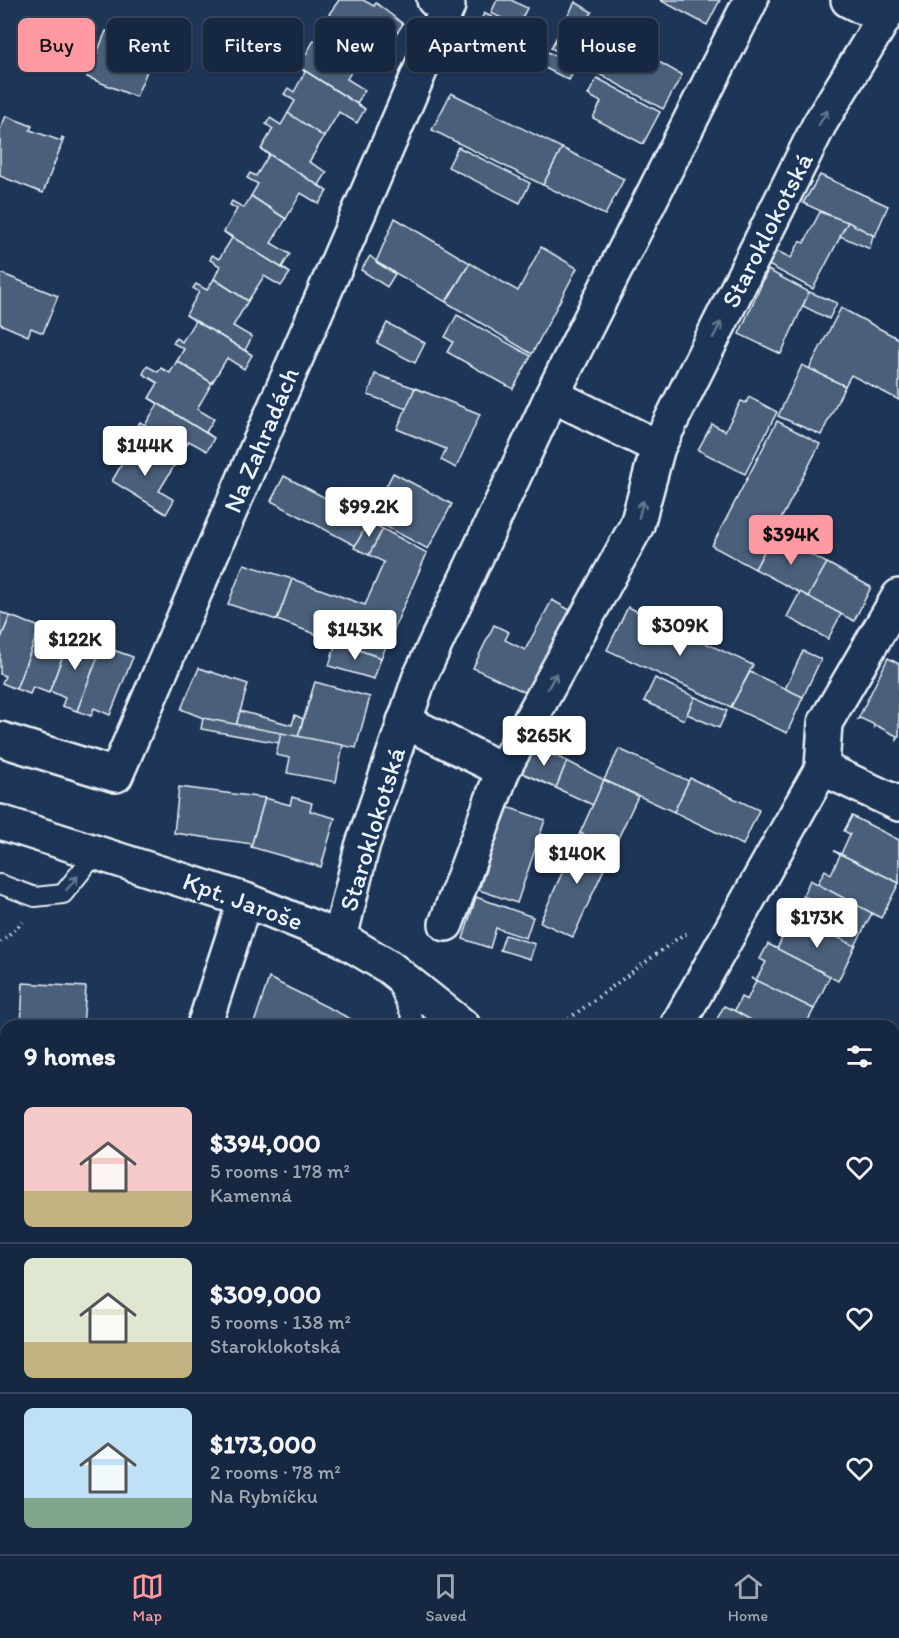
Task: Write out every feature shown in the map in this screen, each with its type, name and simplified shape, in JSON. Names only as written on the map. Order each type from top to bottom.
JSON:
[{"type":"street","name":"Na Zahradách","points":[[0,738],[116,775],[448,6],[434,0]]},
{"type":"street","name":"Staroklokotská","points":[[340,938],[362,847],[420,679],[552,395],[751,0]]},
{"type":"street","name":"Staroklokotská","points":[[446,924],[503,770],[637,525],[658,447],[819,125],[889,9],[848,0]]},
{"type":"street","points":[[552,395],[658,447]]},
{"type":"street","points":[[680,1020],[822,768],[825,723],[899,596]]},
{"type":"street","name":"Staroklokotská","points":[[404,722],[503,770]]},
{"type":"street","points":[[822,768],[899,804]]},
{"type":"street","name":"Kpt. Jaroše","points":[[0,822],[187,880],[245,900],[340,938],[389,967],[455,1020]]},
{"type":"street","points":[[206,1020],[245,900]]},
{"type":"lane","points":[[0,884],[35,897],[63,894],[96,853]]},
{"type":"lane","points":[[389,967],[413,1020]]},
{"type":"path","points":[[0,942],[23,921]]},
{"type":"path","points":[[567,1020],[681,936],[692,931]]},
{"type":"building","points":[[339,0],[363,0],[374,6],[376,3],[403,24],[395,36],[395,18],[335,18],[329,14]]},
{"type":"building","points":[[497,0],[511,0],[527,8],[522,18],[501,18],[491,13]]},
{"type":"building","points":[[660,0],[720,0],[707,25]]},
{"type":"building","points":[[575,2],[592,12],[589,18],[567,18]]},
{"type":"building","points":[[484,13],[494,18],[482,18]]},
{"type":"building","points":[[107,31],[107,72],[147,72],[136,97],[87,77],[89,72],[95,72],[95,58]]},
{"type":"building","points":[[559,33],[559,52],[551,48]]},
{"type":"building","points":[[314,40],[315,72],[351,72],[347,79],[365,90],[357,103],[365,109],[303,70],[303,60]]},
{"type":"building","points":[[547,52],[559,58],[559,72],[573,72],[569,80],[547,69]]},
{"type":"building","points":[[658,61],[682,75],[663,109],[595,72],[658,72]]},
{"type":"building","points":[[303,70],[365,109],[357,123],[339,112],[324,137],[288,113],[295,101],[284,94],[288,88],[294,92],[305,72]]},
{"type":"building","points":[[597,78],[660,112],[643,144],[593,118],[601,102],[588,95]]},
{"type":"building","points":[[451,93],[562,148],[543,185],[432,130]]},
{"type":"building","points":[[288,113],[324,137],[309,162],[327,172],[319,185],[327,191],[261,149],[273,129],[266,124],[270,118],[281,125]]},
{"type":"building","points":[[6,116],[32,126],[30,130],[61,141],[62,137],[64,138],[43,193],[0,176],[0,130]]},
{"type":"building","points":[[458,147],[530,183],[520,203],[448,167]]},
{"type":"building","points":[[562,148],[624,179],[605,215],[543,185]]},
{"type":"building","points":[[261,149],[327,191],[319,204],[301,193],[286,219],[251,196],[258,184],[247,178],[250,173],[256,176],[269,155]]},
{"type":"building","points":[[820,175],[888,206],[875,236],[803,203]]},
{"type":"building","points":[[251,196],[286,219],[271,243],[290,254],[282,267],[290,273],[224,232],[237,209],[230,205],[232,201],[244,208]]},
{"type":"building","points":[[820,212],[848,222],[813,289],[763,262],[771,248],[791,258],[800,241],[804,243]]},
{"type":"building","points":[[395,218],[470,263],[446,302],[376,262]]},
{"type":"building","points":[[848,222],[873,235],[870,249],[840,236]]},
{"type":"building","points":[[224,232],[290,273],[281,286],[264,276],[248,301],[214,279],[220,266],[210,260],[212,255],[219,259],[232,238]]},
{"type":"building","points":[[541,247],[577,268],[532,354],[446,302],[470,263],[518,291]]},
{"type":"building","points":[[370,256],[395,274],[387,287],[361,270]]},
{"type":"building","points":[[768,270],[809,292],[781,354],[739,334]]},
{"type":"building","points":[[0,273],[58,296],[43,333],[31,328],[28,336],[0,324]]},
{"type":"building","points":[[214,279],[248,301],[233,326],[252,337],[245,350],[252,355],[186,315],[199,292],[193,288],[196,284],[207,290]]},
{"type":"building","points":[[809,292],[837,303],[829,319],[803,306]]},
{"type":"building","points":[[841,308],[899,339],[899,400],[851,375],[845,386],[809,369]]},
{"type":"building","points":[[186,315],[252,355],[244,369],[227,358],[212,383],[177,361],[184,349],[173,343],[176,338],[182,342],[195,321]]},
{"type":"building","points":[[457,315],[531,356],[513,389],[447,352],[453,342],[445,337]]},
{"type":"building","points":[[387,323],[425,343],[415,363],[377,343]]},
{"type":"building","points":[[177,361],[212,383],[197,409],[214,419],[206,432],[214,438],[149,398],[158,383],[143,374],[147,366],[158,372],[161,368],[170,373]]},
{"type":"building","points":[[802,365],[845,386],[821,435],[778,416]]},
{"type":"building","points":[[375,374],[415,388],[407,409],[368,395]]},
{"type":"building","points":[[415,388],[480,414],[456,468],[441,460],[446,449],[397,429]]},
{"type":"building","points":[[749,397],[777,412],[745,474],[698,450],[712,424],[725,431],[741,401],[746,403]]},
{"type":"building","points":[[149,398],[214,438],[207,451],[189,441],[174,466],[140,444],[147,432],[137,427],[140,422],[145,425],[158,404]]},
{"type":"building","points":[[777,421],[820,444],[755,569],[712,546]]},
{"type":"building","points":[[140,444],[174,466],[159,491],[174,500],[166,514],[112,481],[126,457],[122,455],[124,451],[133,456]]},
{"type":"building","points":[[393,473],[452,504],[428,549],[370,518]]},
{"type":"building","points":[[284,476],[369,521],[356,546],[271,501]]},
{"type":"building","points":[[369,521],[383,529],[369,555],[354,548]]},
{"type":"building","points":[[383,529],[427,553],[381,658],[277,620],[292,579],[365,605],[384,562],[369,555]]},
{"type":"building","points":[[773,535],[827,563],[808,597],[755,569]]},
{"type":"building","points":[[827,563],[871,587],[854,621],[808,597]]},
{"type":"building","points":[[244,564],[292,579],[277,620],[228,604]]},
{"type":"building","points":[[800,592],[841,614],[828,639],[787,617]]},
{"type":"building","points":[[552,600],[575,613],[531,695],[473,668],[494,625],[509,632],[505,640],[525,650]]},
{"type":"building","points":[[628,607],[753,665],[731,707],[607,650]]},
{"type":"building","points":[[0,612],[10,616],[0,641]]},
{"type":"building","points":[[10,616],[40,627],[16,689],[2,683],[5,676],[0,674],[0,641]]},
{"type":"building","points":[[40,627],[69,638],[71,634],[49,693],[33,687],[30,694],[16,689]]},
{"type":"building","points":[[71,634],[102,646],[77,711],[62,706],[65,698],[50,691],[49,693]]},
{"type":"building","points":[[336,642],[381,658],[374,679],[329,666]]},
{"type":"building","points":[[102,646],[133,657],[110,715],[94,708],[91,716],[77,711]]},
{"type":"building","points":[[803,651],[821,659],[803,697],[785,689]]},
{"type":"building","points":[[888,658],[899,664],[899,737],[897,740],[897,736],[858,719]]},
{"type":"building","points":[[199,668],[248,684],[236,726],[203,718],[181,709]]},
{"type":"building","points":[[750,672],[803,697],[787,733],[731,707]]},
{"type":"building","points":[[655,678],[695,697],[684,720],[644,701]]},
{"type":"building","points":[[315,682],[370,697],[356,748],[298,737]]},
{"type":"building","points":[[695,697],[727,711],[719,728],[687,714]]},
{"type":"building","points":[[240,711],[292,725],[295,715],[303,719],[298,737],[236,726]]},
{"type":"building","points":[[203,718],[281,733],[279,743],[201,729]]},
{"type":"building","points":[[281,733],[343,745],[336,782],[287,773],[290,758],[276,755]]},
{"type":"building","points":[[531,746],[567,761],[556,788],[520,772]]},
{"type":"building","points":[[619,749],[689,781],[674,812],[604,780]]},
{"type":"building","points":[[567,761],[604,780],[593,805],[556,788]]},
{"type":"building","points":[[690,778],[759,810],[743,845],[674,812]]},
{"type":"building","points":[[604,780],[638,796],[613,849],[580,833]]},
{"type":"building","points":[[179,787],[265,798],[252,844],[174,833]]},
{"type":"building","points":[[292,797],[312,803],[310,811],[335,818],[321,867],[251,847],[265,798],[290,805]]},
{"type":"building","points":[[507,807],[545,820],[517,903],[479,890]]},
{"type":"building","points":[[852,816],[899,840],[899,883],[834,851],[841,854],[850,834],[844,831]]},
{"type":"building","points":[[580,833],[613,849],[573,937],[540,922]]},
{"type":"building","points":[[834,851],[899,883],[881,918],[817,885],[825,870],[831,874],[840,855]]},
{"type":"building","points":[[810,880],[872,913],[855,946],[793,915],[799,917],[808,898],[803,896]]},
{"type":"building","points":[[476,897],[533,917],[526,938],[496,928],[490,948],[463,939]]},
{"type":"building","points":[[793,915],[855,946],[838,981],[777,949],[784,934],[789,936],[798,919]]},
{"type":"building","points":[[505,935],[535,944],[530,959],[500,950]]},
{"type":"building","points":[[768,944],[830,976],[814,1009],[751,978],[756,980],[766,962],[760,959]]},
{"type":"building","points":[[269,978],[353,1020],[255,1020]]},
{"type":"building","points":[[751,978],[814,1009],[808,1020],[750,1020],[734,1012],[741,997],[747,1000],[756,981]]},
{"type":"building","points":[[23,983],[86,987],[83,1020],[21,1020]]},
{"type":"building","points":[[724,1006],[751,1020],[717,1020]]}]
